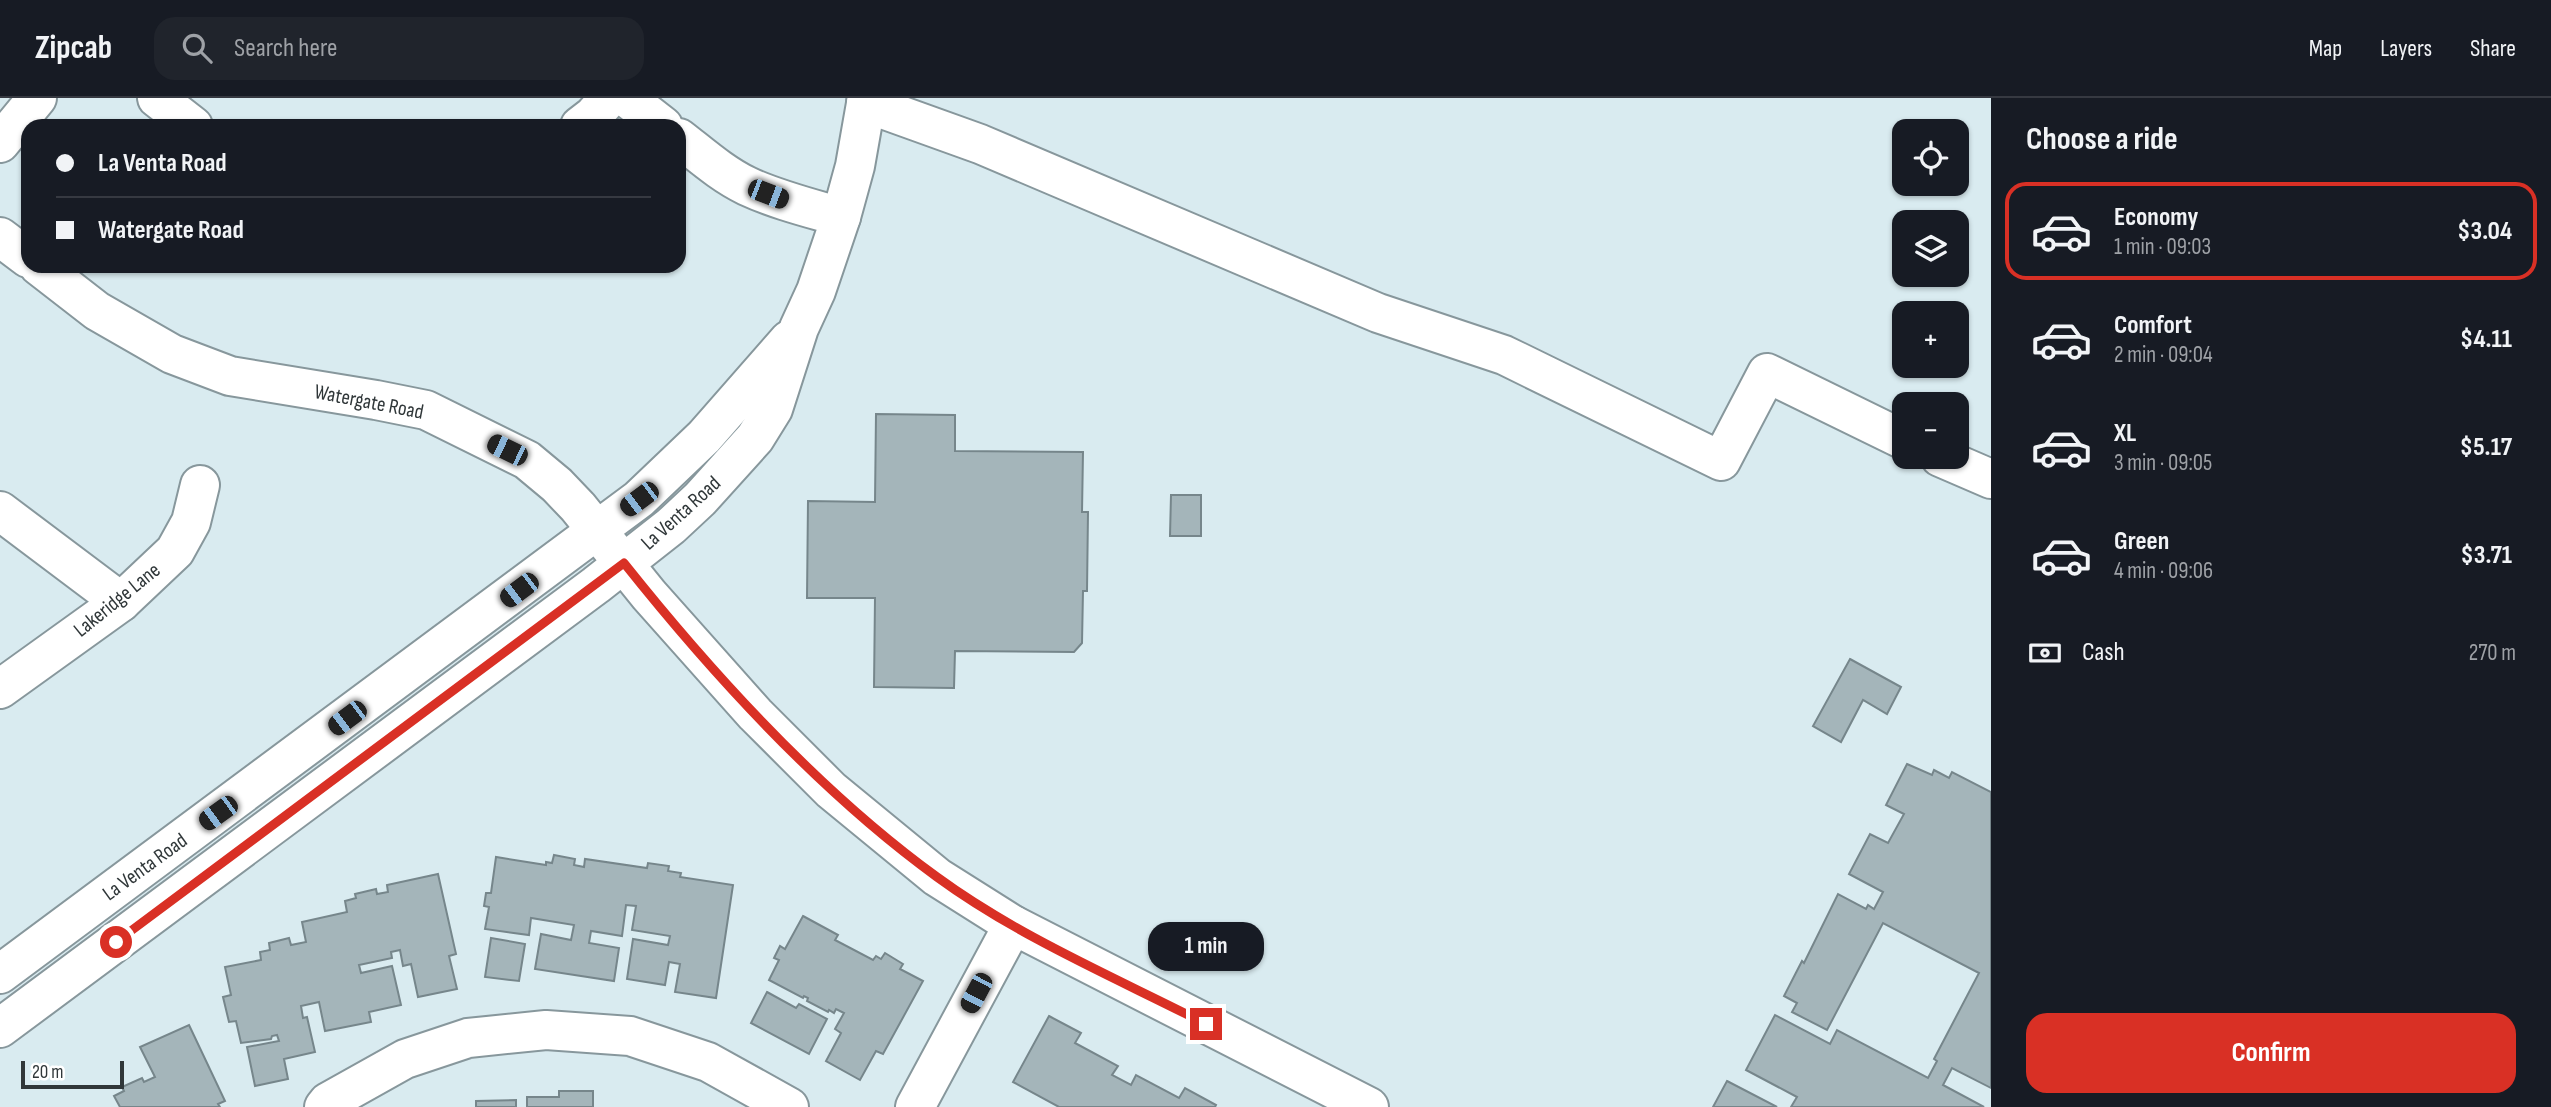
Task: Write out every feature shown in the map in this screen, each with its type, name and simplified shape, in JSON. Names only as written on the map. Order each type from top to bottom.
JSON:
[{"type":"street","points":[[0,143],[37,98]]},
{"type":"street","points":[[157,98],[184,119]]},
{"type":"street","points":[[589,119],[609,98]]},
{"type":"street","points":[[627,98],[654,119]]},
{"type":"street","points":[[867,101],[980,144],[1378,313],[1503,355],[1721,461],[1767,373],[1892,434]]},
{"type":"street","name":"La Venta Road","points":[[2,1022],[624,563],[700,499],[755,438],[773,409],[799,328],[816,290],[841,218],[855,166],[867,101]]},
{"type":"street","points":[[686,144],[746,186],[841,218]]},
{"type":"street","points":[[0,237],[21,253]]},
{"type":"street","name":"Watergate Road","points":[[48,273],[97,310],[172,355],[230,376],[426,410],[527,460],[557,485],[755,714],[831,790],[937,877],[1013,925],[1369,1107]]},
{"type":"street","name":"La Venta Road","points":[[0,974],[639,499],[704,437],[799,328]]},
{"type":"street","points":[[1968,469],[1991,479]]},
{"type":"street","name":"Lakeridge Lane","points":[[0,689],[121,602],[175,551],[191,522],[200,485]]},
{"type":"street","points":[[0,511],[121,602]]},
{"type":"street","points":[[915,1107],[1013,925]]},
{"type":"street","points":[[324,1107],[328,1102],[405,1059],[468,1038],[546,1030],[630,1036],[708,1062],[789,1107]]},
{"type":"building","points":[[876,414],[955,415],[955,451],[1083,452],[1082,512],[1088,512],[1087,591],[1083,591],[1082,643],[1074,652],[955,651],[954,688],[874,687],[875,598],[807,598],[808,501],[875,502]]},
{"type":"building","points":[[1171,495],[1201,495],[1201,536],[1170,536]]},
{"type":"building","points":[[1850,659],[1901,687],[1887,714],[1863,700],[1841,742],[1813,726]]},
{"type":"building","points":[[1907,764],[1932,775],[1934,770],[1949,778],[1952,772],[1991,792],[1991,1088],[1952,1068],[1943,1085],[1984,1107],[1791,1107],[1797,1097],[1746,1070],[1775,1015],[1830,1044],[1837,1030],[1928,1078],[1937,1061],[1934,1059],[1979,973],[1883,923],[1827,1030],[1792,1012],[1797,1003],[1784,996],[1802,961],[1804,963],[1838,894],[1866,909],[1868,905],[1874,909],[1883,892],[1849,874],[1870,834],[1888,843],[1904,814],[1886,805]]},
{"type":"building","points":[[554,855],[575,859],[574,865],[584,867],[585,859],[647,868],[648,863],[669,866],[668,871],[681,873],[680,877],[733,885],[716,998],[675,992],[680,964],[669,962],[665,985],[627,979],[633,939],[668,945],[670,936],[632,930],[636,906],[626,905],[622,936],[591,931],[589,943],[619,948],[614,981],[535,969],[541,934],[571,940],[574,925],[531,918],[529,935],[485,929],[489,907],[484,906],[486,893],[491,893],[496,857],[546,865],[546,862],[552,863]]},
{"type":"building","points":[[438,874],[456,954],[449,956],[457,989],[418,997],[411,964],[403,966],[400,950],[391,952],[392,958],[359,965],[361,973],[392,966],[401,1005],[369,1012],[371,1022],[325,1031],[319,1002],[301,1006],[303,1018],[307,1017],[315,1052],[284,1059],[288,1079],[255,1086],[247,1047],[279,1041],[277,1035],[271,1039],[241,1043],[236,1021],[229,1022],[223,997],[231,995],[225,967],[261,960],[260,952],[270,950],[269,943],[289,938],[291,945],[306,942],[302,922],[347,912],[345,901],[356,898],[355,894],[376,889],[377,894],[388,892],[387,885]]},
{"type":"building","points":[[803,916],[838,935],[835,940],[873,960],[876,956],[881,959],[885,953],[903,964],[900,969],[923,981],[883,1054],[876,1051],[860,1080],[826,1061],[841,1033],[835,1029],[844,1013],[836,1009],[834,1013],[829,1010],[828,1012],[807,1001],[808,998],[769,980],[779,960],[774,958],[780,946],[785,949]]},
{"type":"building","points":[[491,938],[525,944],[519,981],[485,977]]},
{"type":"building","points":[[767,992],[796,1008],[799,1004],[827,1019],[809,1054],[751,1023]]},
{"type":"building","points":[[1049,1016],[1081,1033],[1075,1043],[1118,1066],[1112,1075],[1131,1085],[1136,1075],[1179,1098],[1185,1088],[1216,1105],[1215,1107],[1059,1107],[1013,1082]]},
{"type":"building","points":[[189,1025],[225,1101],[218,1104],[220,1107],[120,1107],[114,1096],[124,1091],[122,1087],[142,1078],[144,1082],[155,1077],[140,1047]]},
{"type":"building","points":[[1727,1081],[1777,1107],[1713,1107]]},
{"type":"building","points":[[559,1091],[593,1091],[593,1107],[527,1107],[527,1097],[559,1097]]},
{"type":"building","points":[[516,1100],[516,1107],[476,1107],[476,1101]]},
{"type":"route","points":[[116,942],[624,563],[755,714],[831,790],[937,877],[1013,925],[1206,1024]]}]
